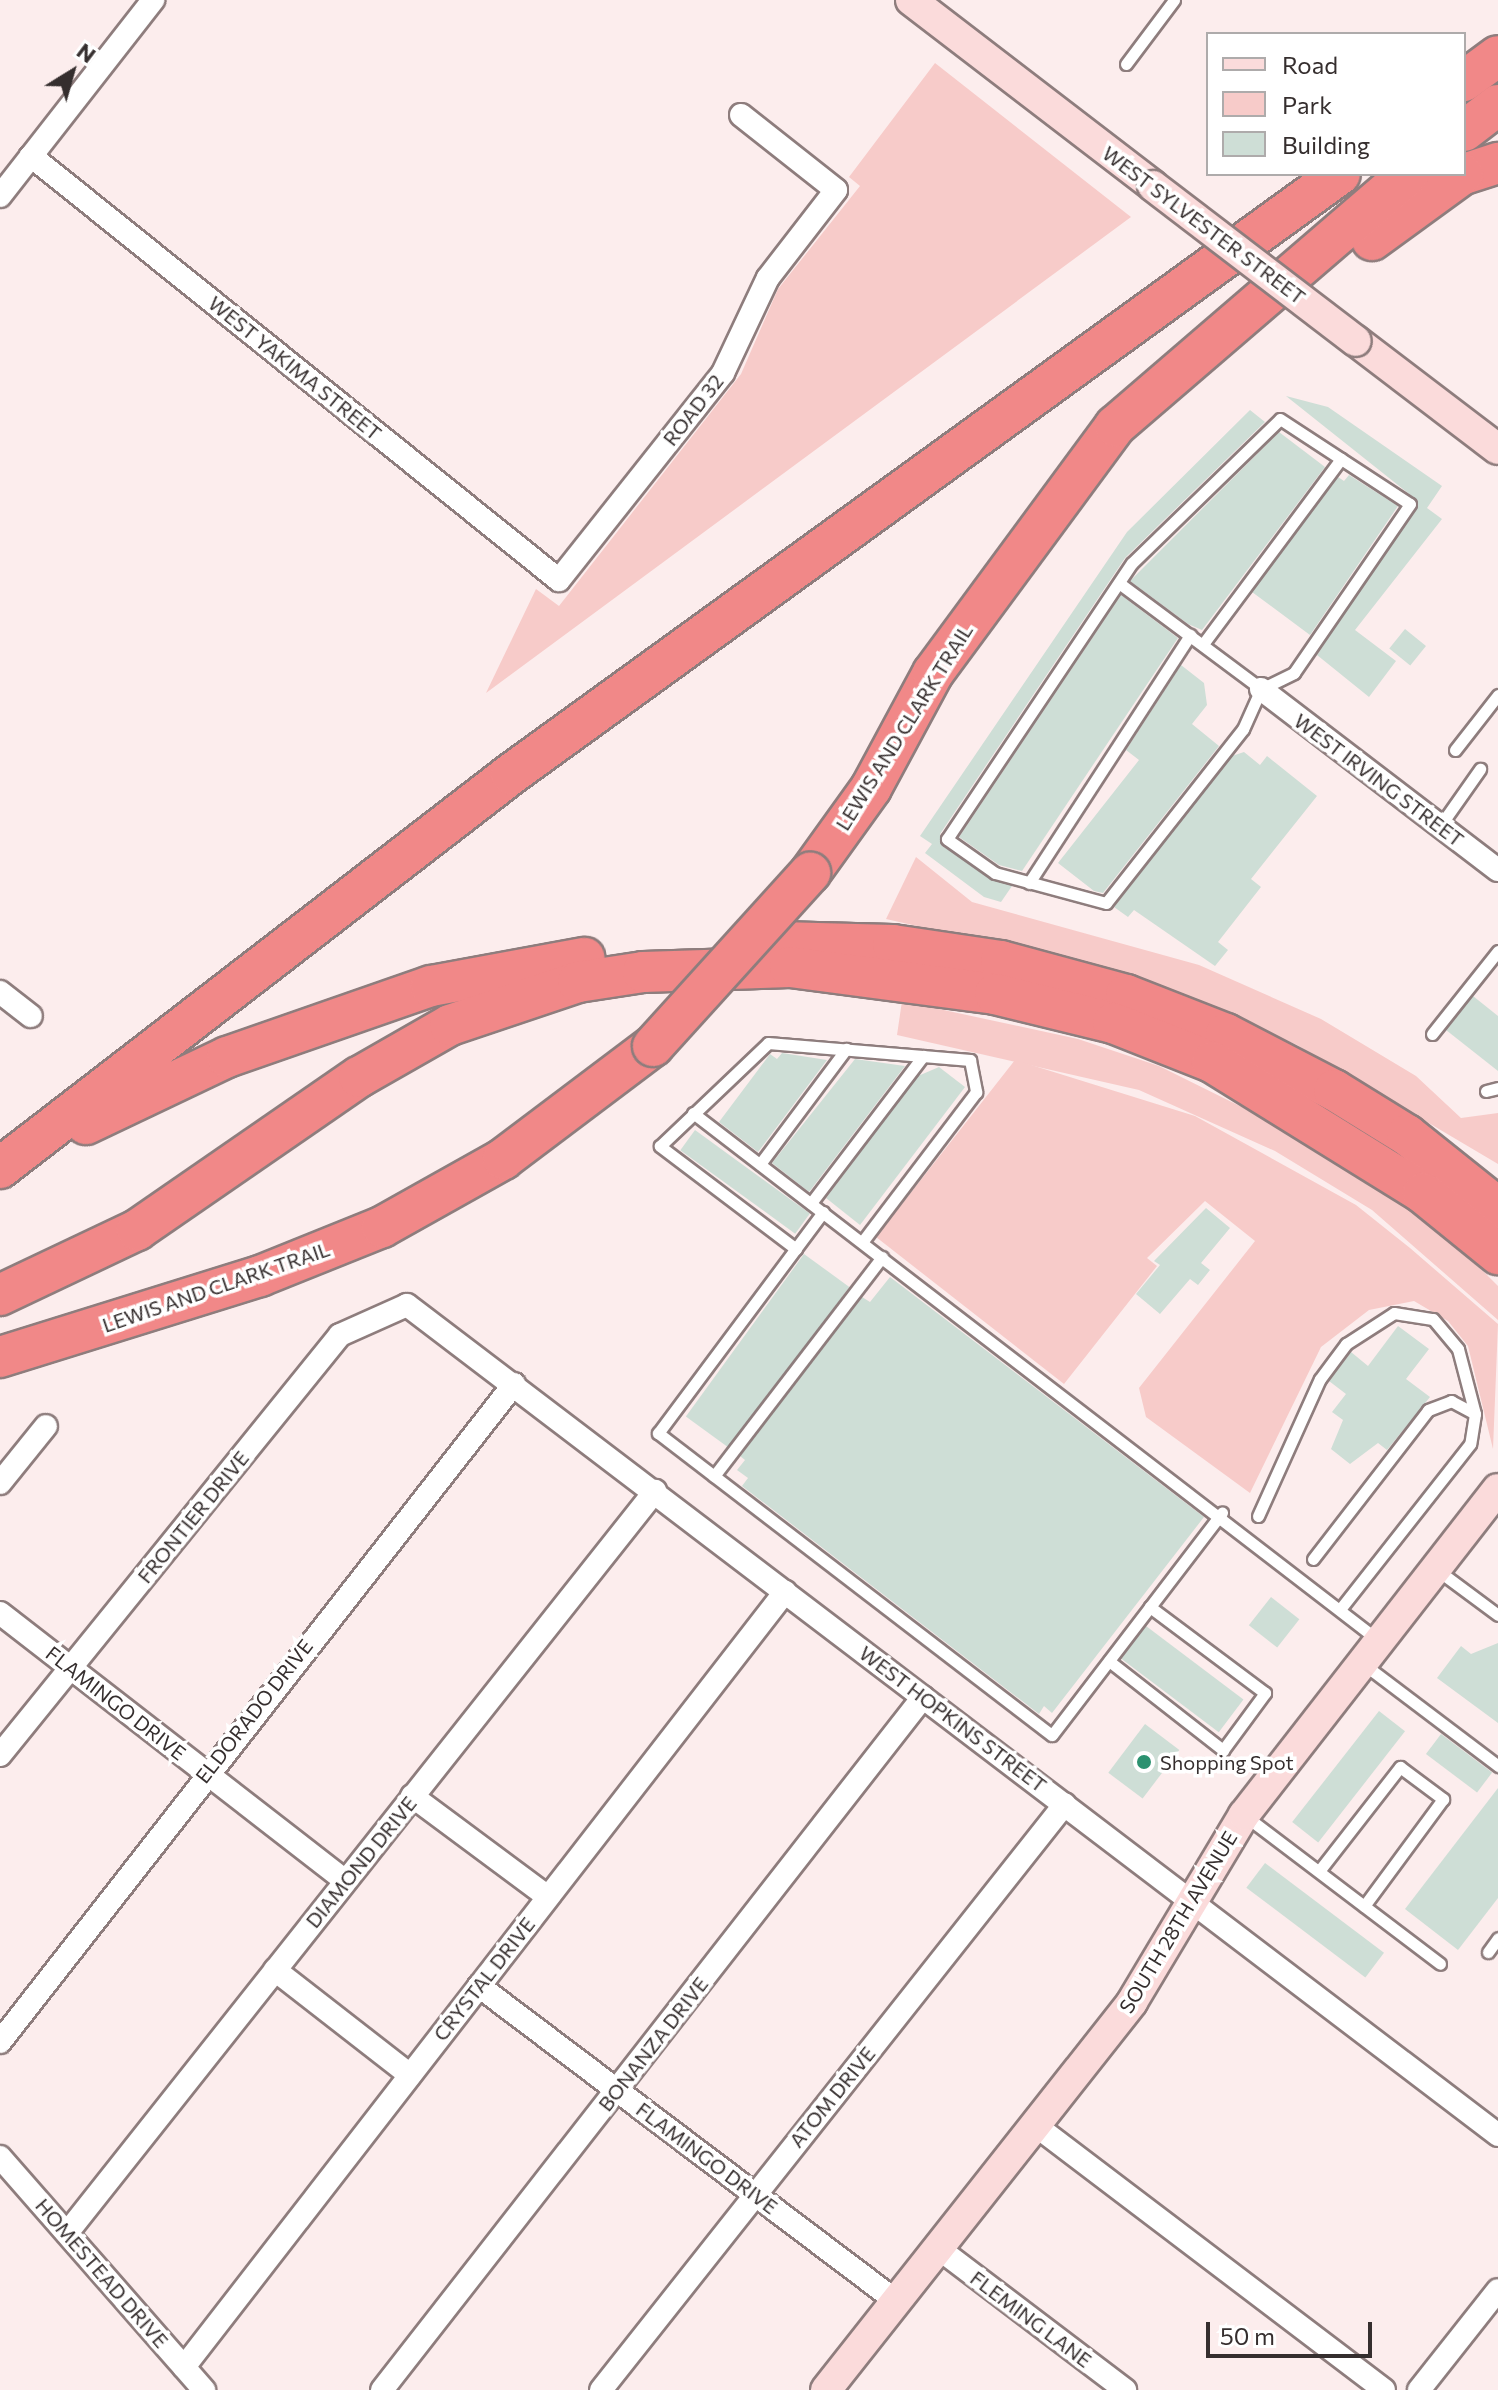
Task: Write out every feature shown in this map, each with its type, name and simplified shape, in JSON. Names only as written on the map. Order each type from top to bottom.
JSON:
[{"type":"highway","points":[[1466,80],[1498,56]]},
{"type":"highway","points":[[1466,129],[1498,105]]},
{"type":"highway","points":[[1466,173],[1498,163]]},
{"type":"highway","points":[[0,1168],[498,783],[1337,176]]},
{"type":"highway","name":"LEWIS AND CLARK TRAIL","points":[[0,1357],[260,1276],[382,1227],[503,1159],[653,1046],[810,873],[871,788],[933,673],[1052,504],[1115,426],[1406,176]]},
{"type":"highway","points":[[1052,504],[1103,472],[1407,211],[1461,176]]},
{"type":"highway","points":[[0,1176],[161,1086],[431,986],[576,958],[799,941],[1001,961],[1212,1028],[1407,1135],[1498,1208]]},
{"type":"highway","points":[[0,1295],[137,1230],[359,1077],[450,1025],[578,982],[643,972],[790,967],[995,994],[1113,1023],[1212,1062],[1411,1185],[1498,1254]]},
{"type":"main road","name":"WEST SYLVESTER STREET","points":[[911,0],[1498,449]]},
{"type":"main road","name":"SOUTH 28TH AVENUE","points":[[826,2390],[1132,2002],[1244,1815],[1498,1489]]},
{"type":"street","points":[[0,196],[153,0]]},
{"type":"street","name":"ROAD 32","points":[[559,580],[723,373],[768,278],[836,190],[741,115]]},
{"type":"street","name":"WEST YAKIMA STREET","points":[[31,156],[559,580]]},
{"type":"street","name":"WEST IRVING STREET","points":[[1261,689],[1498,870]]},
{"type":"street","points":[[0,992],[31,1016]]},
{"type":"street","name":"WEST HOPKINS STREET","points":[[407,1305],[1498,2135]]},
{"type":"street","name":"FRONTIER DRIVE","points":[[0,1755],[340,1335],[407,1305]]},
{"type":"street","name":"ELDORADO DRIVE","points":[[0,2042],[205,1773],[514,1384]]},
{"type":"street","points":[[0,1483],[46,1426]]},
{"type":"street","name":"DIAMOND DRIVE","points":[[67,2233],[655,1491]]},
{"type":"street","name":"CRYSTAL DRIVE","points":[[184,2367],[785,1592]]},
{"type":"street","name":"FLAMINGO DRIVE","points":[[0,1613],[345,1881]]},
{"type":"street","name":"BONANZA DRIVE","points":[[382,2390],[923,1697]]},
{"type":"street","points":[[412,1796],[548,1897]]},
{"type":"street","name":"ATOM DRIVE","points":[[601,2390],[1065,1804]]},
{"type":"street","points":[[275,1970],[410,2075]]},
{"type":"street","name":"FLAMINGO DRIVE","points":[[479,1986],[896,2301]]},
{"type":"street","points":[[1035,2125],[1384,2390]]},
{"type":"street","name":"HOMESTEAD DRIVE","points":[[0,2157],[204,2390]]},
{"type":"street","name":"FLEMING LANE","points":[[938,2248],[1125,2390]]},
{"type":"street","points":[[1419,2390],[1498,2290]]},
{"type":"lane","points":[[1126,64],[1174,0]]},
{"type":"lane","points":[[1280,419],[1410,504],[1294,673],[1261,689],[1243,729],[1106,903],[995,873],[947,839],[1119,583],[1280,419]]},
{"type":"lane","points":[[1203,644],[1341,459]]},
{"type":"lane","points":[[1119,583],[1261,689]]},
{"type":"lane","points":[[1029,883],[1190,635]]},
{"type":"lane","points":[[1455,750],[1498,695]]},
{"type":"lane","points":[[1440,826],[1480,769]]},
{"type":"lane","points":[[1432,1034],[1498,951]]},
{"type":"lane","points":[[796,1249],[660,1146],[768,1043],[970,1060],[976,1092],[862,1242]]},
{"type":"lane","points":[[760,1164],[846,1049]]},
{"type":"lane","points":[[811,1203],[923,1056]]},
{"type":"lane","points":[[693,1113],[1222,1513],[1340,1609],[1370,1652],[1498,1766]]},
{"type":"lane","points":[[823,1212],[658,1433],[1052,1735],[1222,1513]]},
{"type":"lane","points":[[714,1476],[882,1257]]},
{"type":"lane","points":[[1258,1516],[1320,1379],[1346,1344],[1394,1313],[1433,1319],[1458,1349],[1475,1414],[1470,1444],[1340,1609]]},
{"type":"lane","points":[[1313,1559],[1428,1410],[1451,1401],[1475,1414]]},
{"type":"lane","points":[[1435,1568],[1498,1615]]},
{"type":"lane","points":[[1109,1661],[1223,1750],[1265,1693],[1150,1607]]},
{"type":"lane","points":[[1319,1871],[1400,1767],[1443,1799],[1364,1906]]},
{"type":"lane","points":[[1244,1815],[1440,1964]]},
{"type":"lane","points":[[1488,1952],[1498,1938]]},
{"type":"green space","points":[[935,63],[1131,217],[486,693],[536,589],[559,606],[741,374],[778,289],[860,186],[849,177]]},
{"type":"green space","points":[[916,857],[972,902],[1199,965],[1321,1019],[1416,1076],[1461,1118],[1498,1113],[1498,1164],[1297,1045],[1207,1005],[1121,972],[886,919]]},
{"type":"green space","points":[[902,1001],[1078,1039],[1159,1066],[1304,1138],[1437,1230],[1486,1274],[1498,1286],[1498,1320],[1372,1210],[1275,1151],[1139,1090],[897,1035]]},
{"type":"green space","points":[[1015,1060],[1195,1116],[1356,1205],[1410,1248],[1498,1324],[1493,1449],[1468,1346],[1448,1321],[1414,1301],[1369,1310],[1321,1347],[1250,1493],[1146,1417],[1139,1388],[1255,1241],[1205,1201],[1147,1258],[1157,1266],[1064,1384],[876,1237]]},
{"type":"building","points":[[1286,396],[1328,407],[1442,486],[1427,508],[1442,519],[1355,630],[1396,661],[1369,697],[1317,655],[1418,501]]},
{"type":"building","points":[[1250,410],[1265,422],[1125,558],[940,834],[942,846],[1012,886],[1001,902],[984,897],[925,853],[932,844],[920,836],[1127,532]]},
{"type":"building","points":[[1279,432],[1325,467],[1202,630],[1188,624],[1130,581]]},
{"type":"building","points":[[1349,475],[1398,506],[1310,635],[1252,592],[1338,477],[1344,481]]},
{"type":"building","points":[[1121,595],[1178,638],[1022,871],[999,865],[959,837]]},
{"type":"building","points":[[1405,629],[1426,646],[1410,665],[1389,648]]},
{"type":"building","points":[[1181,665],[1204,683],[1207,705],[1192,724],[1219,746],[1103,893],[1094,891],[1058,863],[1139,760],[1126,750]]},
{"type":"building","points":[[1244,752],[1260,765],[1267,756],[1317,796],[1251,879],[1261,887],[1218,942],[1228,950],[1215,966],[1134,910],[1128,917],[1114,907],[1232,756]]},
{"type":"building","points":[[1473,996],[1498,1016],[1498,1071],[1446,1030]]},
{"type":"building","points":[[782,1053],[827,1060],[758,1152],[719,1122],[770,1054],[777,1059]]},
{"type":"building","points":[[855,1059],[905,1066],[809,1192],[772,1163]]},
{"type":"building","points":[[939,1067],[965,1087],[860,1225],[826,1198],[918,1076]]},
{"type":"building","points":[[695,1130],[810,1213],[795,1234],[680,1150]]},
{"type":"building","points":[[1206,1208],[1230,1228],[1201,1263],[1210,1270],[1198,1285],[1190,1279],[1160,1314],[1136,1294],[1160,1265],[1154,1261]]},
{"type":"building","points":[[804,1254],[849,1287],[731,1450],[686,1417]]},
{"type":"building","points":[[890,1277],[1204,1517],[1052,1713],[1044,1706],[1039,1714],[742,1486],[748,1478],[737,1470],[745,1460],[740,1456],[862,1297],[870,1302]]},
{"type":"building","points":[[1398,1326],[1429,1349],[1406,1379],[1430,1397],[1387,1450],[1378,1443],[1350,1464],[1331,1449],[1343,1420],[1332,1412],[1346,1394],[1329,1381],[1351,1352],[1368,1366]]},
{"type":"building","points":[[1271,1597],[1299,1619],[1277,1648],[1249,1625]]},
{"type":"building","points":[[1146,1626],[1243,1699],[1219,1732],[1121,1659]]},
{"type":"building","points":[[1498,1643],[1498,1723],[1437,1678],[1461,1646],[1471,1654]]},
{"type":"building","points":[[1379,1711],[1405,1731],[1318,1842],[1292,1822]]},
{"type":"building","name":"Shopping Spot","points":[[1145,1724],[1179,1750],[1143,1799],[1108,1773]]},
{"type":"building","points":[[1441,1734],[1492,1773],[1477,1792],[1426,1754]]},
{"type":"building","points":[[1498,1788],[1498,1898],[1458,1950],[1405,1909]]},
{"type":"building","points":[[1265,1863],[1384,1953],[1365,1977],[1246,1888]]},
{"type":"place","name":"Shopping Spot","points":[[1144,1762]]}]
